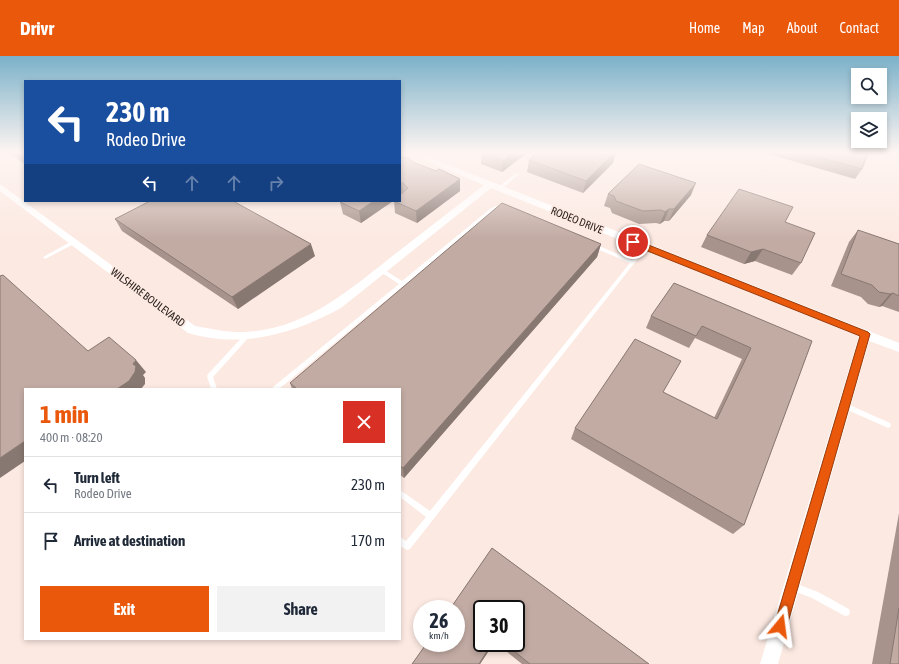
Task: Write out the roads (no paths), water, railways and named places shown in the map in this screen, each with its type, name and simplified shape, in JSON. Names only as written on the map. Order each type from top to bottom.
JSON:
[{"type":"street","name":"RODEO DRIVE","points":[[480,181],[899,348]]},
{"type":"street","name":"WILSHIRE BOULEVARD","points":[[0,187],[192,330],[219,335],[247,336],[276,331],[313,319],[337,305],[381,270],[494,187]]},
{"type":"street","points":[[769,664],[865,334]]},
{"type":"lane","points":[[494,187],[504,181]]},
{"type":"lane","points":[[276,388],[492,209],[500,206],[507,209]]},
{"type":"lane","points":[[45,257],[74,242]]},
{"type":"lane","points":[[584,242],[633,262]]},
{"type":"lane","points":[[401,542],[407,546],[646,247]]},
{"type":"lane","points":[[381,270],[402,283]]},
{"type":"lane","points":[[214,388],[210,376],[247,336]]},
{"type":"lane","points":[[845,406],[888,425]]},
{"type":"lane","points":[[401,494],[431,516]]},
{"type":"lane","points":[[792,586],[815,595],[846,612]]}]
